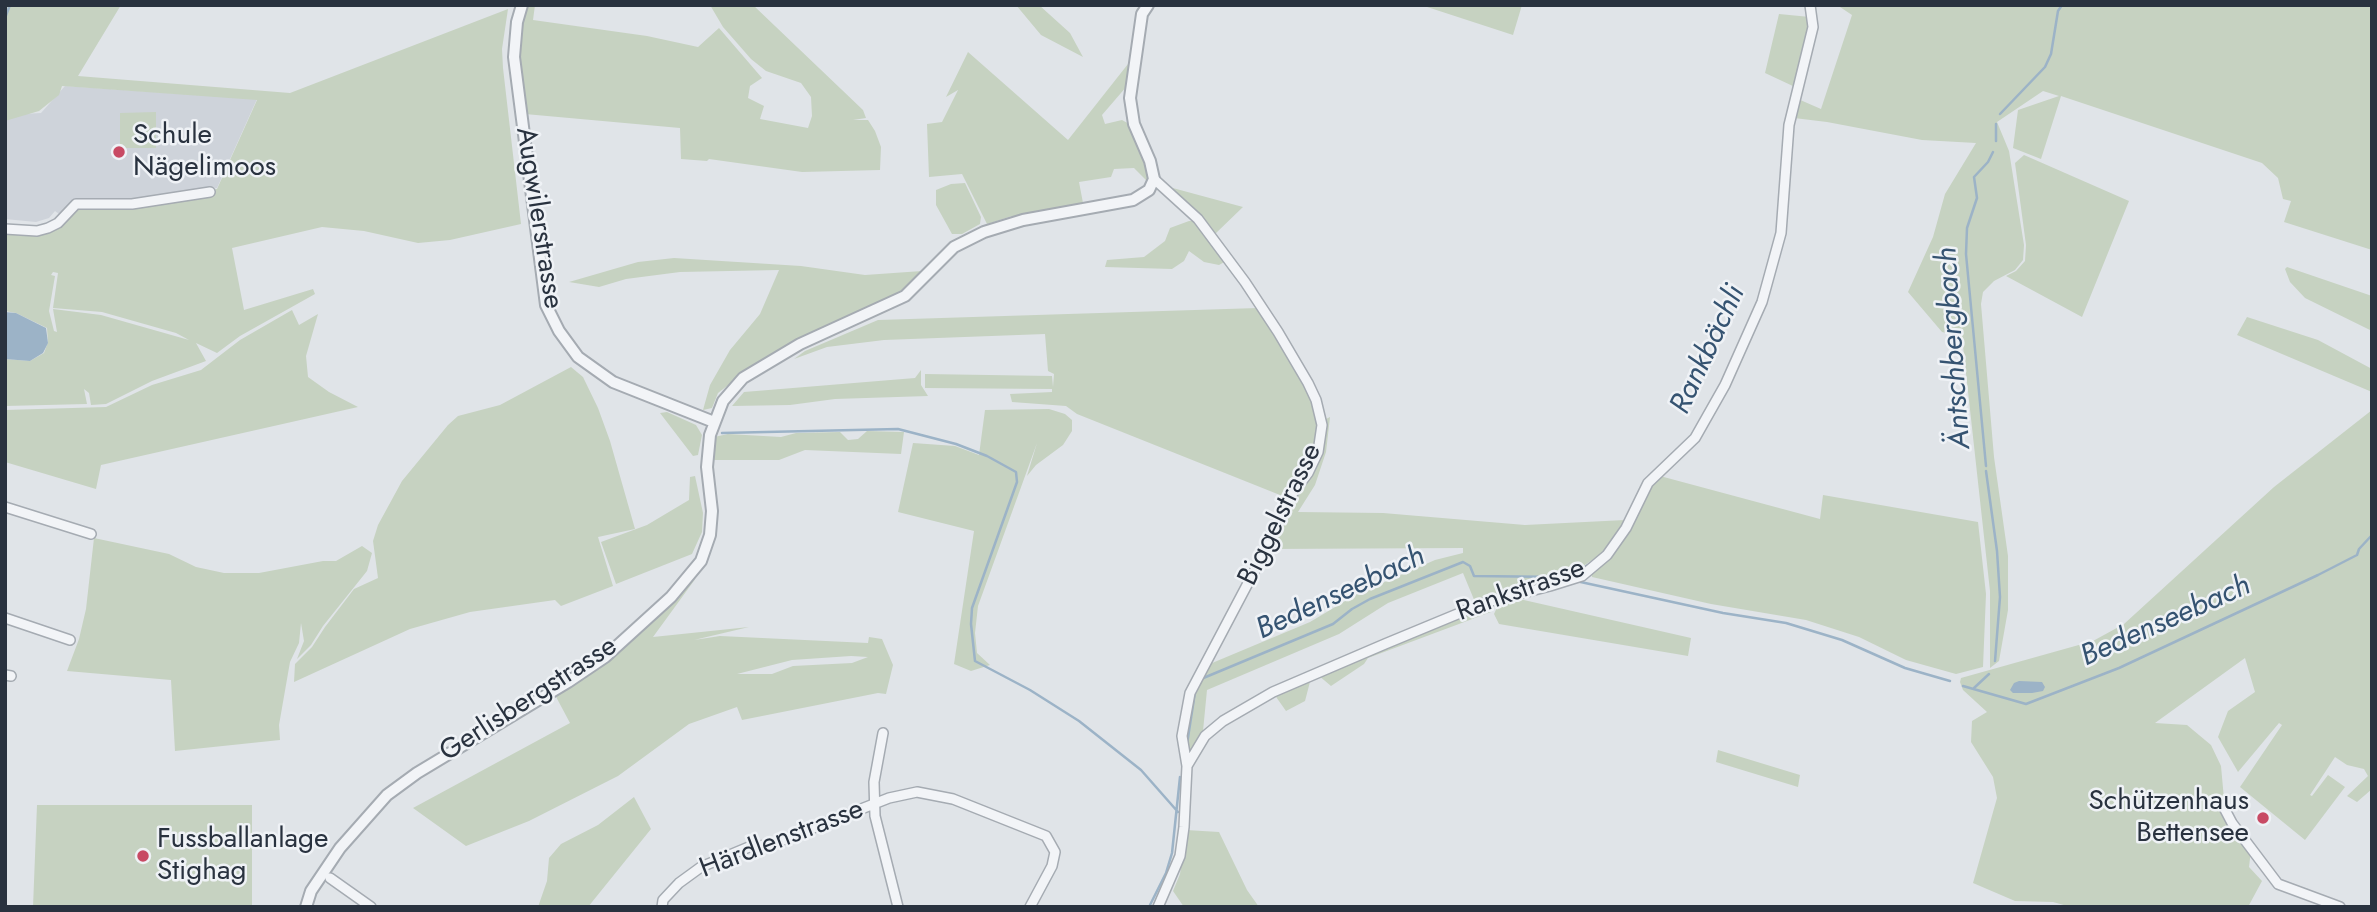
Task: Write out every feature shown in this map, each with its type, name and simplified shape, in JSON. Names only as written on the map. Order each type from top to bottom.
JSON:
[{"type":"street","name":"Augwilerstrasse","points":[[522,5],[517,22],[514,57],[546,304],[559,331],[578,357],[613,382],[713,422]]},
{"type":"street","points":[[1147,5],[1142,14],[1130,98],[1135,124],[1154,179]]},
{"type":"street","name":"Rankstrasse","points":[[1158,907],[1180,856],[1187,766],[1205,736],[1223,721],[1273,692],[1484,603],[1581,576],[1607,555],[1626,528],[1648,483],[1695,438],[1725,385],[1762,302],[1781,233],[1789,125],[1813,27],[1810,5]]},
{"type":"street","name":"Gerlisbergstrasse","points":[[306,907],[311,891],[328,865],[387,795],[417,773],[605,657],[671,597],[701,561],[710,536],[712,512],[707,467],[713,422],[723,401],[743,378],[800,344],[905,296],[954,247],[984,232],[1023,220],[1133,200],[1149,190],[1154,179]]},
{"type":"street","name":"Biggelstrasse","points":[[1154,179],[1198,219],[1251,292],[1308,383],[1319,409],[1322,425],[1318,452],[1313,463],[1287,501],[1257,566],[1190,693],[1182,736],[1187,766]]},
{"type":"street","points":[[5,229],[37,231],[48,228],[58,223],[76,204],[132,204],[210,192]]},
{"type":"street","points":[[5,507],[91,534]]},
{"type":"street","points":[[5,618],[70,640]]},
{"type":"street","points":[[883,733],[874,782],[874,816],[898,907]]},
{"type":"street","name":"Härdlenstrasse","points":[[662,907],[663,900],[679,883],[701,867],[749,848],[770,845],[874,803],[916,792],[953,799],[1046,835],[1055,852],[1052,866],[1030,907]]},
{"type":"street","points":[[2222,804],[2232,823],[2278,884],[2340,907]]},
{"type":"street","points":[[330,878],[371,907]]},
{"type":"shaded area","name":"Schule Nägelimoos","points":[[65,86],[257,99],[217,188],[151,200],[73,202],[59,214],[55,211],[49,218],[36,222],[5,219],[5,115],[41,113]]},
{"type":"green space","points":[[5,5],[121,5],[78,76],[290,93],[508,9],[502,49],[503,68],[521,224],[450,240],[418,243],[364,231],[322,227],[232,248],[244,310],[313,289],[315,294],[240,336],[217,353],[196,343],[206,361],[152,381],[106,404],[91,405],[89,393],[84,389],[87,404],[5,406],[5,359],[30,361],[44,353],[48,342],[47,328],[16,313],[5,311],[5,232],[44,234],[61,224],[76,208],[131,206],[217,189],[257,100],[62,86],[59,95],[39,111],[5,121]],"holes":[[[53,272],[58,273],[53,308],[102,312],[176,333],[189,340],[101,315],[53,309],[57,332],[54,331],[49,311],[55,276],[51,275]]]},
{"type":"green space","points":[[526,5],[535,5],[533,20],[647,36],[698,47],[719,28],[762,78],[750,86],[748,98],[764,106],[760,119],[808,128],[812,116],[811,97],[801,83],[766,71],[751,59],[723,27],[710,5],[753,5],[863,110],[866,118],[853,120],[868,120],[875,131],[881,147],[880,170],[802,172],[709,159],[681,159],[680,128],[525,114],[519,47]]},
{"type":"green space","points":[[1016,5],[1039,5],[1070,33],[1083,57],[1041,35]]},
{"type":"green space","points":[[1421,5],[1522,5],[1513,35]]},
{"type":"green space","points":[[1837,5],[2372,5],[2372,250],[2284,222],[2291,201],[2283,199],[2278,178],[2262,163],[2061,96],[2041,159],[2013,148],[2018,110],[2059,96],[2043,91],[1997,122],[2009,151],[2024,245],[2023,260],[2015,270],[1994,281],[1983,292],[1981,304],[1994,457],[2008,556],[2008,610],[1999,661],[1990,668],[1990,591],[1962,337],[1942,332],[1908,292],[1933,237],[1945,194],[1976,143],[1922,140],[1794,118],[1798,99],[1821,109],[1852,15]]},
{"type":"green space","points":[[1779,14],[1810,17],[1811,27],[1795,87],[1765,73]]},
{"type":"green space","points":[[968,52],[1068,140],[1128,64],[1127,86],[1102,115],[1105,124],[1122,120],[1131,125],[1148,161],[1149,183],[1134,168],[1114,169],[1111,177],[1079,182],[1083,203],[1011,218],[1012,216],[987,224],[962,174],[929,177],[927,124],[942,122],[958,90],[946,97]]},
{"type":"green space","points":[[156,112],[156,148],[120,148],[120,113]]},
{"type":"green space","points":[[2024,155],[2129,201],[2082,317],[2006,276],[2016,271],[2025,261],[2026,245],[2015,163]]},
{"type":"green space","points":[[965,183],[981,217],[980,224],[962,234],[952,234],[936,205],[936,190],[951,184]]},
{"type":"green space","points":[[1169,187],[1243,207],[1215,234],[1204,219]]},
{"type":"green space","points":[[1196,221],[1226,261],[1219,265],[1204,262],[1189,251],[1184,261],[1172,269],[1105,267],[1107,260],[1144,257],[1165,241],[1170,228]]},
{"type":"green space","points":[[674,258],[801,266],[865,275],[922,271],[902,294],[795,340],[741,375],[718,393],[712,408],[703,410],[710,385],[730,350],[760,314],[779,270],[680,272],[626,279],[599,287],[569,282],[638,262]]},
{"type":"green space","points":[[2287,267],[2372,296],[2372,331],[2305,298],[2290,282],[2285,269]]},
{"type":"green space","points":[[1258,308],[1305,383],[1313,401],[1318,424],[1315,452],[1305,472],[1285,497],[1077,414],[1066,406],[1012,402],[1010,394],[1052,392],[1052,389],[925,388],[925,374],[1052,376],[1053,387],[1054,374],[1048,371],[1045,334],[884,340],[827,347],[794,359],[805,351],[878,320]]},
{"type":"green space","points":[[292,310],[299,325],[318,314],[306,356],[308,377],[358,407],[101,465],[96,489],[5,462],[5,410],[106,407],[152,385],[201,370],[240,340]]},
{"type":"green space","points":[[2247,317],[2318,340],[2372,369],[2372,392],[2237,335]]},
{"type":"green space","points":[[571,367],[583,377],[598,408],[635,529],[598,537],[613,586],[561,606],[555,600],[470,612],[410,629],[294,682],[295,664],[312,647],[354,589],[378,578],[373,541],[378,525],[402,481],[448,425],[458,416],[500,405]]},
{"type":"green space","points":[[921,370],[921,385],[928,396],[732,406],[744,392],[915,378]]},
{"type":"green space","points":[[1049,409],[1065,414],[1072,420],[1072,431],[1063,445],[1036,465],[1027,476],[1037,443],[978,606],[975,633],[977,653],[990,665],[971,671],[954,664],[974,531],[898,512],[913,443],[955,446],[979,455],[985,410]]},
{"type":"green space","points":[[2372,410],[2372,789],[2357,802],[2347,796],[2368,776],[2364,769],[2347,765],[2335,757],[2310,795],[2312,796],[2328,775],[2345,787],[2305,840],[2240,787],[2282,725],[2279,723],[2238,772],[2218,737],[2228,711],[2255,692],[2245,658],[2155,723],[2187,725],[2211,745],[2221,766],[2224,799],[2232,823],[2251,850],[2249,867],[2262,881],[2248,907],[2071,907],[2053,902],[2015,901],[1973,883],[1997,798],[1993,777],[1971,742],[1972,721],[1987,712],[1963,690],[1961,678],[2093,641],[2124,624],[2274,487]]},
{"type":"green space","points":[[667,412],[696,425],[702,435],[698,455],[693,456],[660,413]]},
{"type":"green space","points":[[1330,417],[1326,452],[1315,485],[1298,512],[1383,513],[1525,525],[1625,520],[1601,554],[1579,569],[1548,584],[1475,602],[1463,573],[1388,603],[1339,634],[1207,690],[1203,731],[1188,754],[1185,737],[1192,694],[1205,666],[1310,622],[1357,594],[1435,560],[1463,553],[1463,548],[1268,549],[1289,503],[1310,475],[1324,420]]},
{"type":"green space","points":[[867,431],[904,432],[901,454],[805,450],[779,460],[712,460],[714,437],[728,434],[781,437],[796,433],[840,432],[848,440],[858,439]]},
{"type":"green space","points":[[695,476],[703,513],[702,532],[692,554],[616,584],[601,542],[647,525],[689,500],[690,477]]},
{"type":"green space","points":[[1660,476],[1820,519],[1823,495],[1978,522],[1986,594],[1983,667],[1956,674],[1906,660],[1859,637],[1806,620],[1711,604],[1592,577],[1591,570],[1609,556],[1650,485]]},
{"type":"green space","points":[[94,538],[169,554],[196,567],[224,573],[259,573],[336,561],[362,546],[372,553],[367,571],[311,645],[297,659],[304,641],[301,623],[299,643],[290,662],[279,725],[280,740],[175,751],[171,680],[67,671],[86,609]]},
{"type":"green space","points":[[696,578],[653,637],[749,627],[694,640],[720,636],[868,643],[869,637],[882,639],[893,665],[886,694],[878,693],[742,720],[737,707],[689,724],[618,776],[529,821],[466,846],[413,808],[570,723],[554,693],[673,600]],"holes":[[[868,657],[852,663],[793,666],[772,674],[737,674],[792,660]]]},
{"type":"green space","points":[[1515,598],[1691,638],[1688,656],[1499,624],[1494,614],[1500,601]]},
{"type":"green space","points":[[1486,605],[1491,612],[1368,658],[1364,664],[1331,686],[1318,675]]},
{"type":"green space","points":[[1311,678],[1305,701],[1286,711],[1274,694]]},
{"type":"green space","points":[[1718,750],[1800,775],[1798,787],[1716,762]]},
{"type":"green space","points":[[634,797],[651,829],[588,907],[538,907],[547,881],[549,858],[561,844],[598,825]]},
{"type":"green space","name":"Fussballanlage Stighag","points":[[37,805],[252,805],[252,907],[33,907]]},
{"type":"green space","points":[[1186,830],[1219,832],[1247,890],[1259,907],[1184,907],[1173,891],[1180,874]]},
{"type":"water","points":[[5,312],[16,313],[46,328],[48,343],[43,353],[30,361],[5,359]]},
{"type":"water","points":[[2042,682],[2045,687],[2043,691],[2013,693],[2010,690],[2014,683]]},
{"type":"waterway","points":[[5,18],[10,5]]},
{"type":"waterway","name":"Äntschbergbach","points":[[2000,114],[2045,67],[2051,54],[2058,11],[2062,5]]},
{"type":"waterway","name":"Rankbächli","points":[[1791,100],[1794,87]]},
{"type":"waterway","name":"Äntschbergbach","points":[[1996,124],[1996,141]]},
{"type":"waterway","name":"Äntschbergbach","points":[[1986,466],[1966,254],[1967,228],[1977,198],[1974,177],[1993,152]]},
{"type":"waterway","points":[[722,433],[898,429],[956,444],[987,456],[1016,472],[1017,482],[972,608],[975,661],[1030,690],[1079,721],[1141,770],[1178,812]]},
{"type":"waterway","name":"Äntschbergbach","points":[[1986,471],[2000,597],[1995,661]]},
{"type":"waterway","name":"Bedenseebach","points":[[1963,686],[2026,704],[2119,668],[2318,575],[2357,555],[2372,535]]},
{"type":"waterway","name":"Bedenseebach","points":[[1201,679],[1333,624],[1370,599],[1463,562],[1470,566],[1474,576],[1562,577]]},
{"type":"waterway","name":"Rankbächli","points":[[1571,574],[1590,564]]},
{"type":"waterway","name":"Bedenseebach","points":[[1576,581],[1723,613],[1786,623],[1842,640],[1905,668],[1950,681]]},
{"type":"waterway","name":"Äntschbergbach","points":[[1974,688],[1989,674]]},
{"type":"waterway","name":"Bedenseebach","points":[[1187,744],[1195,692]]},
{"type":"waterway","name":"Bedenseebach","points":[[1149,907],[1166,873],[1172,853],[1180,777]]},
{"type":"place","name":"Schule Nägelimoos","points":[[119,152]]},
{"type":"place","name":"Schützenhaus Bettensee","points":[[2263,818]]},
{"type":"place","name":"Fussballanlage Stighag","points":[[143,856]]}]
